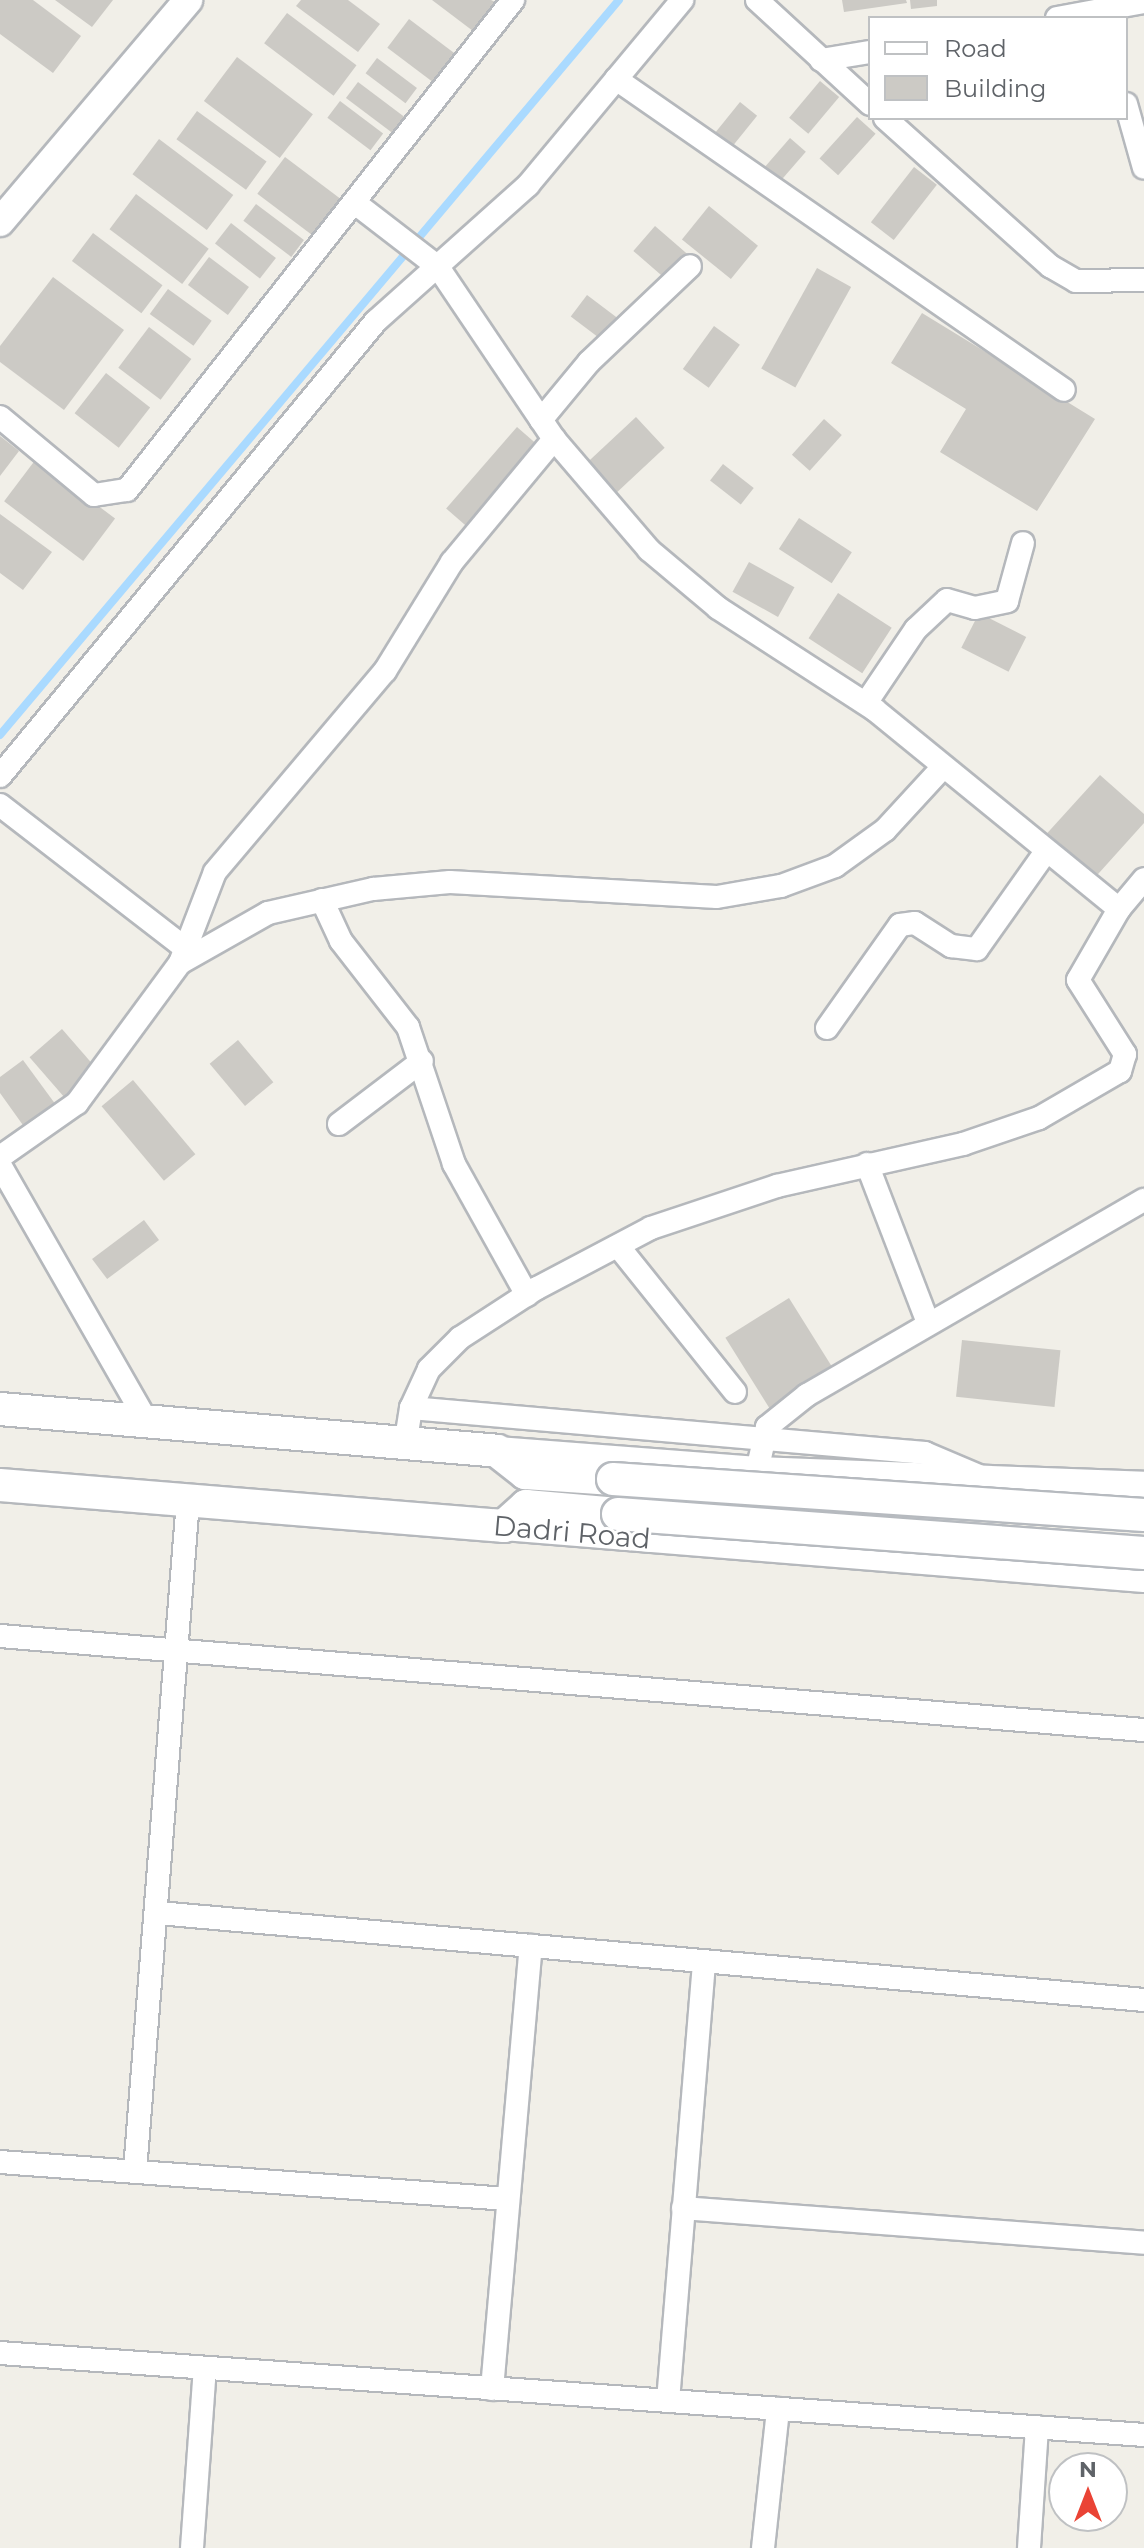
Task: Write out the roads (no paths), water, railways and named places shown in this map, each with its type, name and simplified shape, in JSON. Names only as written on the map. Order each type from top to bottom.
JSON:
[{"type":"main road","points":[[0,1409],[497,1451],[525,1473],[1144,1515]]},
{"type":"main road","name":"Dadri Road","points":[[0,1485],[504,1526]]},
{"type":"main road","points":[[504,1526],[526,1506],[1144,1553]]},
{"type":"street","points":[[0,222],[188,0]]},
{"type":"street","points":[[0,417],[94,495],[127,490],[513,0]]},
{"type":"street","points":[[0,776],[328,377],[430,261],[528,185],[682,0]]},
{"type":"street","points":[[757,0],[868,102]]},
{"type":"street","points":[[1079,16],[1101,14],[1144,2]]},
{"type":"street","points":[[821,60],[868,52]]},
{"type":"street","points":[[616,79],[1064,390]]},
{"type":"street","points":[[1128,111],[1144,168]]},
{"type":"street","points":[[887,120],[1050,266],[1076,281],[1144,280]]},
{"type":"street","points":[[355,203],[430,261],[548,430],[649,550],[718,608],[866,703],[1045,853],[1119,909]]},
{"type":"street","points":[[0,1157],[77,1103],[182,956],[215,872],[385,671],[452,562],[609,341],[690,266]]},
{"type":"street","points":[[866,703],[916,629],[947,600],[975,608],[1007,601],[1023,543]]},
{"type":"street","points":[[182,956],[268,913],[322,900],[450,882],[687,897],[781,886],[835,866],[885,830],[943,767]]},
{"type":"street","points":[[0,805],[182,956]]},
{"type":"street","points":[[827,1028],[900,925],[915,923],[964,950],[977,949],[1045,853]]},
{"type":"street","points":[[405,1444],[411,1408],[439,1359],[527,1295],[618,1246],[777,1186],[1039,1118],[1120,1071],[1121,1043],[1078,980],[1119,909],[1144,879]]},
{"type":"street","points":[[322,900],[341,941],[393,1003],[422,1061],[454,1164],[527,1295]]},
{"type":"street","points":[[339,1124],[422,1061]]},
{"type":"street","points":[[867,1164],[927,1320]]},
{"type":"street","points":[[0,1165],[148,1423]]},
{"type":"street","points":[[757,1471],[763,1436],[807,1395],[927,1320],[1144,1200]]},
{"type":"street","points":[[618,1246],[735,1392]]},
{"type":"street","points":[[411,1408],[763,1436],[925,1453],[980,1476]]},
{"type":"street","points":[[497,1451],[757,1471],[980,1476],[1144,1486]]},
{"type":"street","points":[[1065,1482],[1065,1571]]},
{"type":"street","points":[[135,2171],[181,1651],[188,1501]]},
{"type":"street","name":"Dadri Road","points":[[504,1526],[1144,1578]]},
{"type":"street","points":[[0,1636],[1144,1730]]},
{"type":"street","points":[[158,1913],[1144,2000]]},
{"type":"street","points":[[492,2389],[531,1946]]},
{"type":"street","points":[[668,2401],[704,1961]]},
{"type":"street","points":[[0,2162],[508,2199]]},
{"type":"street","points":[[683,2208],[1144,2243]]},
{"type":"street","points":[[0,2353],[1144,2435]]},
{"type":"street","points":[[192,2548],[205,2368]]},
{"type":"street","points":[[763,2548],[778,2409]]},
{"type":"street","points":[[1029,2548],[1037,2427]]},
{"type":"waterway","points":[[0,735],[619,0]]}]
